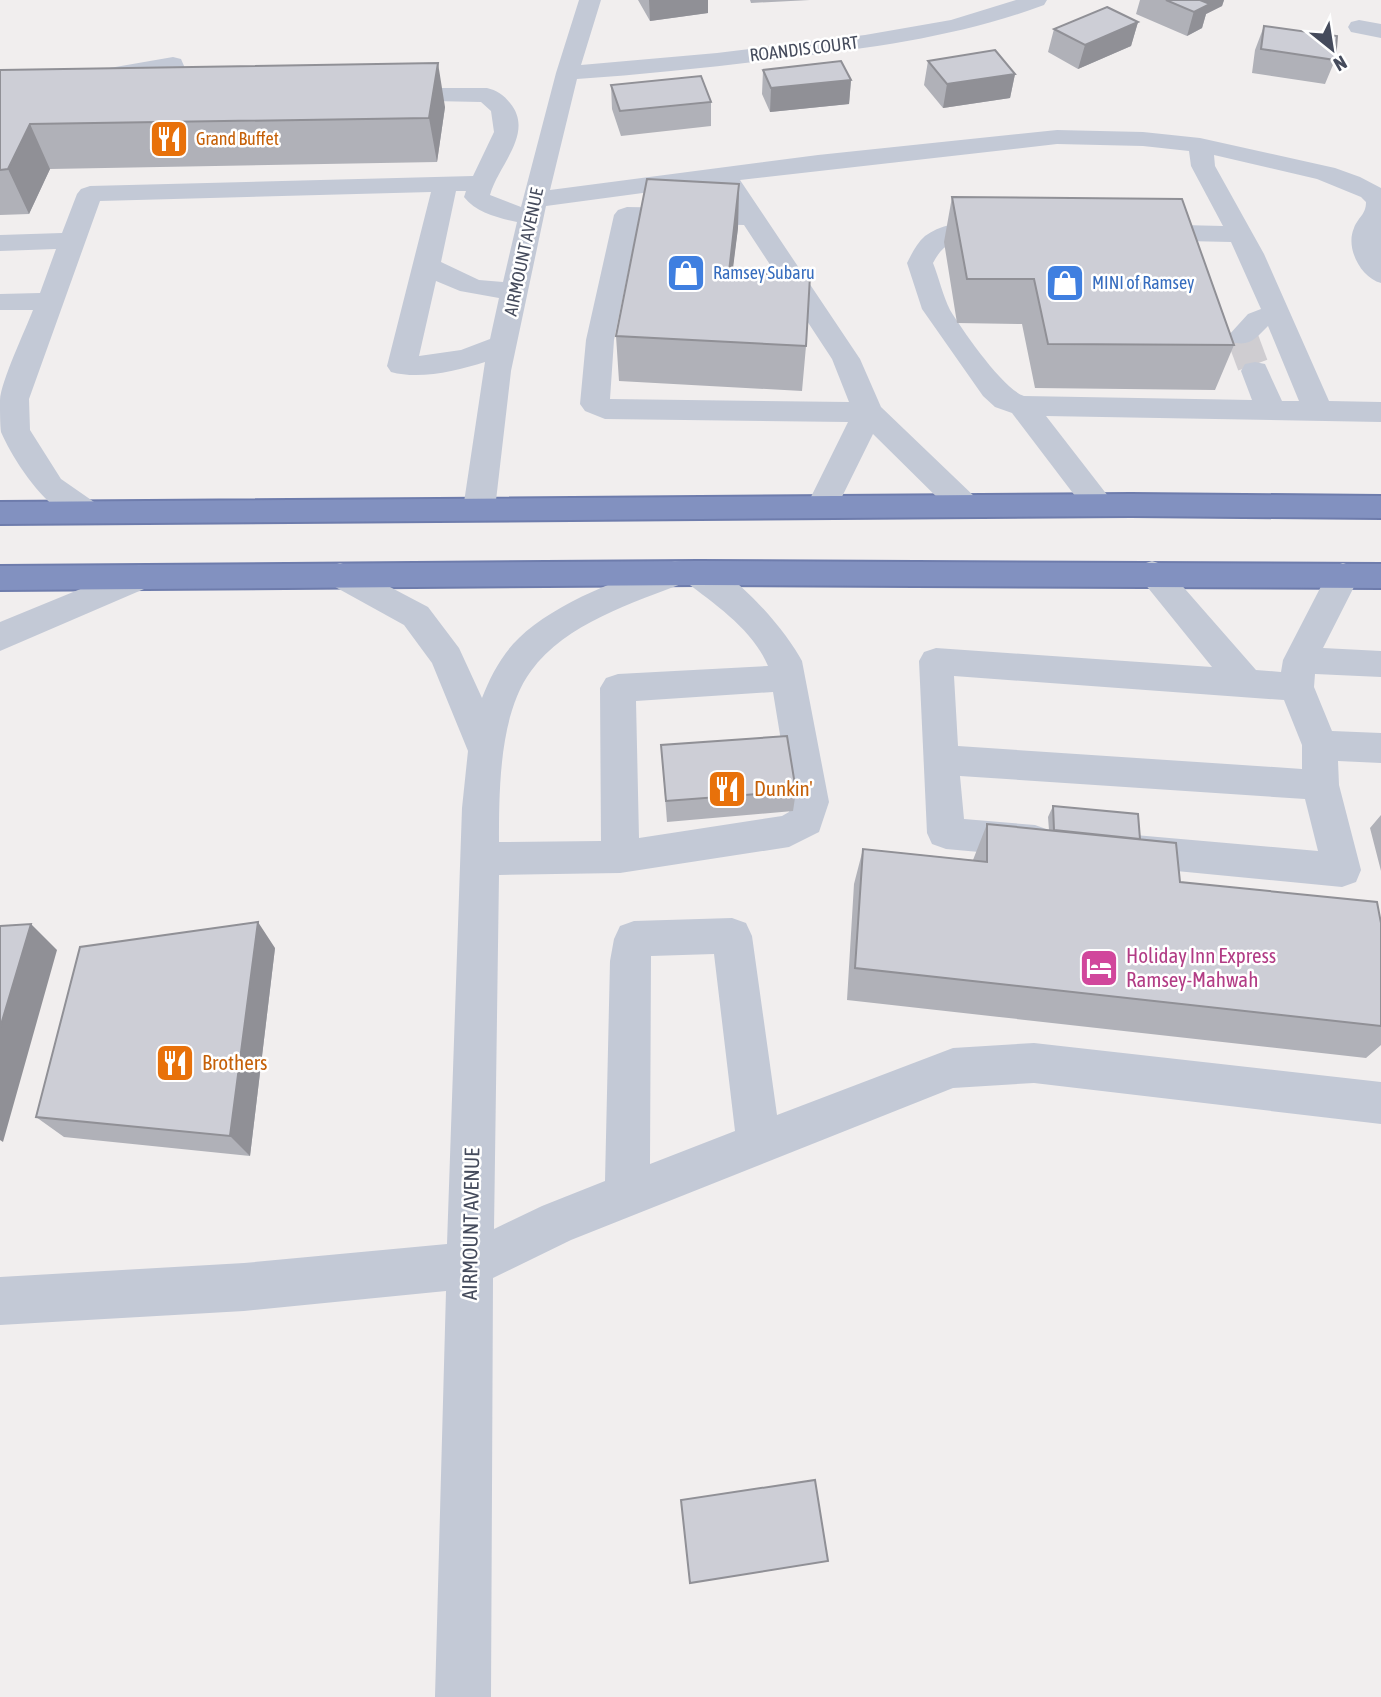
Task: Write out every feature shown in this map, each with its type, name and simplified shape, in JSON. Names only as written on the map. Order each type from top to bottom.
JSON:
[{"type":"highway","points":[[0,513],[1099,505],[1381,507]]},
{"type":"highway","points":[[0,578],[687,573],[1381,576]]},
{"type":"street","name":"AIRMOUNT AVENUE","points":[[479,509],[497,370],[533,208],[567,73],[590,0]]},
{"type":"street","name":"ROANDIS COURT","points":[[567,73],[667,66],[920,34],[974,22],[1036,0]]},
{"type":"street","points":[[0,94],[173,64],[181,86],[202,96],[230,100]]},
{"type":"street","points":[[366,96],[487,95],[503,110],[507,128],[496,158],[479,183],[477,197],[491,208],[511,214],[724,174],[1057,137],[1143,139],[1200,145],[1272,159],[1349,180],[1372,191],[1380,202],[1378,215],[1366,229],[1366,255],[1381,275]]},
{"type":"street","points":[[1200,145],[1203,166],[1240,234],[1318,411]]},
{"type":"street","points":[[724,174],[846,359],[867,412],[965,506]]},
{"type":"street","points":[[86,512],[50,487],[15,430],[7,406],[90,194],[479,183]]},
{"type":"street","points":[[445,184],[401,366],[447,364],[476,357],[503,344]]},
{"type":"street","points":[[754,217],[627,215],[600,341],[595,404],[605,409],[867,412]]},
{"type":"street","points":[[1026,231],[964,232],[943,237],[932,243],[920,263],[936,309],[993,389],[1005,400],[1023,406],[1381,412]]},
{"type":"street","points":[[1118,232],[1240,234]]},
{"type":"street","points":[[0,243],[72,241]]},
{"type":"street","points":[[427,265],[462,284],[488,291],[516,290]]},
{"type":"street","points":[[0,302],[50,301]]},
{"type":"street","points":[[1242,336],[1258,320],[1276,313]]},
{"type":"street","points":[[1255,370],[1271,410]]},
{"type":"street","points":[[1023,406],[1099,505]]},
{"type":"street","points":[[822,507],[867,412]]},
{"type":"street","name":"AIRMOUNT AVENUE","points":[[463,1697],[469,1265],[480,859],[486,751],[501,692],[518,662],[538,642],[585,610],[687,573]]},
{"type":"street","points":[[480,859],[620,857],[789,831],[806,821],[810,802],[785,661],[767,634],[737,603],[687,573]]},
{"type":"street","points":[[1152,573],[1245,682]]},
{"type":"street","name":"AIRMOUNT AVENUE","points":[[340,575],[416,616],[447,657],[486,751]]},
{"type":"street","points":[[1135,851],[1342,870],[1320,785],[1320,745],[1298,674],[1343,575]]},
{"type":"street","points":[[0,638],[26,624],[139,577]]},
{"type":"street","points":[[1049,842],[946,833],[936,662],[1245,682],[1381,664]]},
{"type":"street","points":[[620,857],[618,688],[787,678]]},
{"type":"street","points":[[1320,745],[1381,748]]},
{"type":"street","points":[[940,760],[1320,785]]},
{"type":"street","points":[[626,1194],[630,961],[634,939],[732,936],[758,1142]]},
{"type":"street","points":[[0,1301],[244,1287],[469,1265],[558,1222],[626,1194],[953,1068],[1034,1063],[1381,1103]]},
{"type":"building","points":[[1166,0],[1200,0],[1210,4],[1194,12]]},
{"type":"building","points":[[1107,7],[1138,22],[1085,45],[1054,29]]},
{"type":"building","points":[[1264,26],[1337,36],[1335,60],[1261,49]]},
{"type":"building","points":[[995,50],[1015,74],[947,84],[928,61]]},
{"type":"building","points":[[841,61],[851,80],[771,88],[763,70]]},
{"type":"building","points":[[438,63],[429,118],[30,124],[8,169],[0,170],[0,70]]},
{"type":"building","points":[[701,76],[711,102],[620,111],[611,85]]},
{"type":"building","points":[[647,179],[739,184],[729,272],[810,276],[806,346],[616,336]]},
{"type":"building","points":[[952,197],[1182,199],[1234,345],[1048,344],[1034,279],[967,279]]},
{"type":"building","name":"Dunkin'","points":[[787,736],[796,791],[666,801],[661,745]]},
{"type":"building","points":[[1053,806],[1138,814],[1140,839],[1054,830]]},
{"type":"building","name":"Holiday Inn Express Ramsey-Mahwah","points":[[987,824],[1176,843],[1180,882],[1377,902],[1381,923],[1381,1026],[855,968],[863,849],[987,862]]},
{"type":"building","points":[[258,922],[230,1136],[36,1117],[80,947]]},
{"type":"building","points":[[31,924],[0,1028],[0,926]]},
{"type":"building","points":[[815,1480],[828,1561],[690,1583],[681,1500]]},
{"type":"tunnel","points":[[1242,336],[1255,371]]},
{"type":"place","name":"Grand Buffet","points":[[169,139]]},
{"type":"place","name":"Ramsey Subaru","points":[[686,273]]},
{"type":"place","name":"MINI of Ramsey","points":[[1065,283]]},
{"type":"place","name":"Dunkin'","points":[[727,789]]},
{"type":"place","name":"Holiday Inn Express Ramsey-Mahwah","points":[[1099,968]]},
{"type":"place","name":"Brothers","points":[[175,1063]]}]
